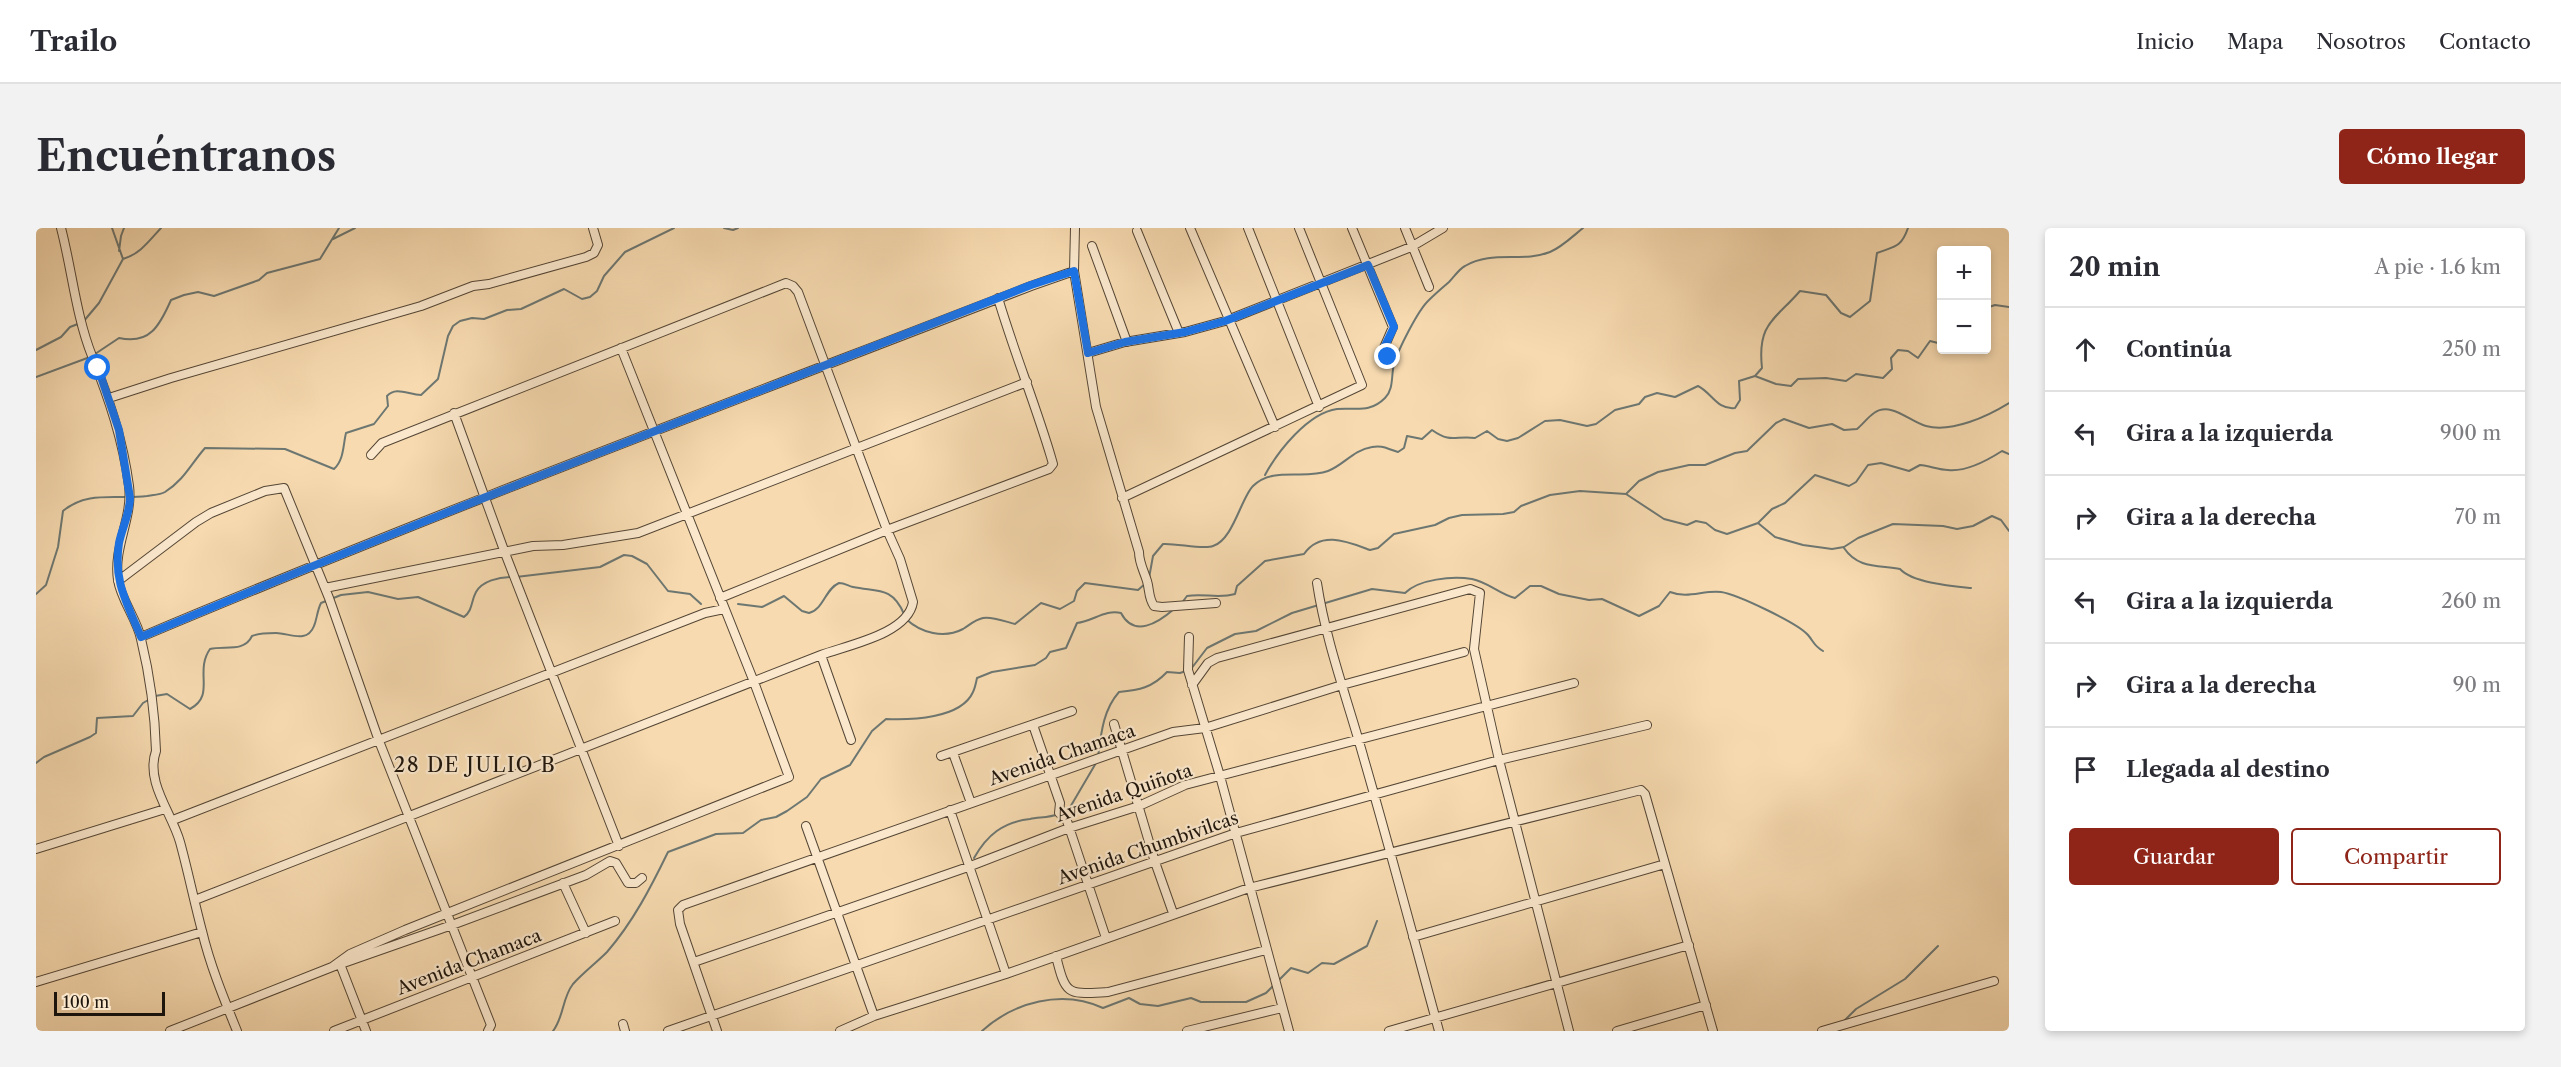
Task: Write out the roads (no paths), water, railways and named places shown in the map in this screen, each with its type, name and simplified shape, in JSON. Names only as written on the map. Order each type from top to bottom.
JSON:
[{"type":"street","points":[[61,228],[88,343],[109,398],[123,446],[130,507],[120,542],[117,561],[118,581],[141,637],[153,696],[155,776],[165,809],[173,820],[202,932],[237,1031]]},
{"type":"street","points":[[109,398],[421,306],[473,286],[489,284],[586,257],[594,254],[598,245],[593,228]]},
{"type":"street","points":[[1075,228],[1074,271],[1096,407],[1139,552],[1139,563],[1147,581],[1149,598],[1154,606],[1162,608],[1216,603]]},
{"type":"street","points":[[1191,228],[1275,427]]},
{"type":"street","points":[[1248,228],[1319,407]]},
{"type":"street","points":[[1122,498],[1362,385],[1299,228]]},
{"type":"street","points":[[1352,228],[1394,327],[1383,350],[1388,357]]},
{"type":"street","points":[[1405,228],[1429,287]]},
{"type":"street","points":[[1088,353],[1127,342],[1179,333],[1229,320],[1412,247],[1443,228]]},
{"type":"street","points":[[1137,231],[1179,333]]},
{"type":"street","points":[[1092,246],[1127,342]]},
{"type":"street","points":[[141,637],[315,564],[998,298],[1074,271]]},
{"type":"street","points":[[195,900],[821,655],[889,631],[906,619],[912,608],[913,602],[900,559],[798,292],[786,283],[381,443],[371,455]]},
{"type":"street","points":[[720,598],[887,530],[1049,469],[1053,464],[1051,457],[1027,382],[1013,350],[998,298]]},
{"type":"street","points":[[336,966],[350,954],[447,913],[789,777],[754,682],[621,348]]},
{"type":"street","points":[[325,588],[533,546],[563,545],[638,533],[1027,382]]},
{"type":"street","points":[[454,413],[505,553],[619,846]]},
{"type":"street","points":[[118,581],[196,522],[236,501],[284,488],[325,588],[379,741],[473,977],[490,1025],[489,1030]]},
{"type":"street","points":[[1317,583],[1342,685],[1439,1031]]},
{"type":"street","points":[[1192,685],[1208,663],[1216,658],[1470,589],[1480,593],[1474,649],[1499,760],[1569,1031]]},
{"type":"street","points":[[173,820],[705,613],[724,609]]},
{"type":"street","points":[[1189,636],[1188,670],[1236,832],[1288,1031]]},
{"type":"street","name":"Avenida Chamaca","points":[[694,962],[680,924],[678,910],[683,905],[1173,732],[1205,728],[1342,685],[1464,652]]},
{"type":"street","points":[[821,655],[851,740]]},
{"type":"street","name":"Avenida Quiñota","points":[[694,962],[968,867],[1069,828],[1139,806],[1185,785],[1574,682]]},
{"type":"street","points":[[941,756],[1072,711]]},
{"type":"street","points":[[1114,724],[1173,914]]},
{"type":"street","name":"Avenida Chumbivilcas","points":[[668,1031],[1236,832],[1499,760],[1647,725]]},
{"type":"street","points":[[1033,726],[1060,803],[1059,813],[1066,818],[1106,938]]},
{"type":"street","points":[[953,753],[971,803]]},
{"type":"street","points":[[840,1031],[857,1028],[873,1016],[1006,974],[1249,888],[1641,790],[1645,794],[1713,1031]]},
{"type":"street","points":[[36,849],[165,809]]},
{"type":"street","points":[[950,810],[1006,974]]},
{"type":"street","points":[[806,826],[873,1016]]},
{"type":"street","points":[[170,1031],[336,966],[452,926],[586,875],[610,861],[616,863],[628,883],[636,883],[642,878]]},
{"type":"street","points":[[1413,938],[1665,864]]},
{"type":"street","points":[[563,883],[586,933]]},
{"type":"street","name":"Avenida Chamaca","points":[[334,1031],[615,921]]},
{"type":"street","points":[[36,982],[202,932]]},
{"type":"street","points":[[1389,1031],[1689,945]]},
{"type":"street","points":[[1056,956],[1062,983],[1071,991],[1082,993],[1108,992],[1266,950]]},
{"type":"street","points":[[694,962],[717,1031]]},
{"type":"street","points":[[336,966],[366,1031]]},
{"type":"street","points":[[1822,1031],[1994,981]]},
{"type":"street","points":[[1617,1031],[1706,1005]]},
{"type":"street","points":[[1187,1031],[1282,1008]]},
{"type":"waterway","points":[[36,350],[61,337],[70,327],[83,322],[99,303],[123,259],[112,228]]},
{"type":"waterway","points":[[119,251],[124,228]]},
{"type":"waterway","points":[[123,259],[139,250],[161,228]]},
{"type":"waterway","points":[[95,354],[119,338],[139,339],[146,336],[158,325],[171,300],[198,292],[214,296],[259,280],[267,273],[320,259],[339,228]]},
{"type":"waterway","points":[[333,239],[355,228]]},
{"type":"waterway","points":[[36,594],[46,585],[58,547],[63,511],[73,504],[93,498],[136,497],[163,493],[182,477],[205,448],[285,449],[334,469],[341,457],[346,433],[374,424],[388,406],[387,396],[399,391],[421,395],[438,379],[448,336],[453,326],[460,321],[472,318],[484,319],[507,310],[521,309],[564,289],[582,299],[590,297],[597,291],[604,276],[625,252],[674,228]]},
{"type":"waterway","points":[[724,228],[733,230],[738,228]]},
{"type":"waterway","points":[[1265,475],[1295,434],[1315,418],[1337,409],[1368,408],[1385,398],[1391,386],[1396,358],[1414,321],[1429,300],[1463,267],[1475,261],[1496,257],[1529,257],[1550,252],[1583,228]]},
{"type":"waterway","points":[[1149,578],[1153,556],[1163,544],[1209,547],[1220,542],[1231,528],[1249,492],[1261,480],[1270,476],[1328,471],[1359,451],[1372,447],[1382,447],[1398,452],[1404,448],[1407,436],[1422,439],[1432,430],[1449,438],[1475,438],[1487,431],[1498,439],[1507,441],[1518,438],[1545,421],[1560,420],[1587,426],[1596,424],[1615,410],[1639,404],[1645,397],[1657,393],[1675,397],[1698,386],[1719,404],[1735,408],[1740,400],[1739,381],[1755,376],[1762,368],[1761,353],[1765,332],[1776,316],[1800,291],[1826,295],[1841,313],[1850,317],[1870,301],[1877,253],[1900,243],[1908,228]]},
{"type":"waterway","points":[[1991,306],[2009,307]]},
{"type":"waterway","points":[[1755,376],[1776,384],[1791,386],[1798,379],[1826,378],[1846,381],[1856,374],[1883,378],[1892,369],[1891,358],[1898,350],[1908,351],[1918,358],[1930,341],[1937,343]]},
{"type":"waterway","points":[[36,377],[90,357]]},
{"type":"waterway","points":[[1626,494],[1639,481],[1658,472],[1689,465],[1705,465],[1735,453],[1747,451],[1776,423],[1784,419],[1809,428],[1832,424],[1844,430],[1857,429],[1874,413],[1887,409],[1920,424],[1936,428],[1969,422],[2009,403]]},
{"type":"waterway","points":[[1181,604],[1187,596],[1235,594],[1237,586],[1265,561],[1304,554],[1318,542],[1344,541],[1370,550],[1378,548],[1394,534],[1435,525],[1462,515],[1514,512],[1521,506],[1550,495],[1580,491],[1626,494],[1664,519],[1687,525],[1696,521],[1706,523],[1715,530],[1727,534],[1758,523],[1772,509],[1785,503],[1815,475],[1849,486],[1856,482],[1868,465],[1881,463],[1909,471],[1920,465],[1955,470],[1976,465],[2002,451],[2009,454]]},
{"type":"waterway","points":[[1758,523],[1775,537],[1803,545],[1832,549],[1844,547],[1858,538],[1893,524],[1943,526],[1957,529],[1973,526],[1992,516],[2001,520],[2009,531]]},
{"type":"waterway","points":[[1844,548],[1862,563],[1900,569],[1914,578],[1933,583],[1971,588]]},
{"type":"waterway","points":[[516,577],[600,567],[624,555],[632,556],[647,564],[668,591],[690,594],[701,604]]},
{"type":"waterway","points":[[155,696],[167,694],[190,709],[202,697],[204,666],[210,649],[239,647],[252,636],[261,634],[307,635],[314,626],[321,603],[341,595],[368,592],[398,599],[418,597],[464,617],[482,585],[496,579],[511,577]]},
{"type":"waterway","points":[[1191,669],[1207,648],[1235,634],[1256,631],[1292,613],[1372,589],[1405,593],[1419,584],[1455,578],[1472,579],[1515,598],[1530,586],[1541,586],[1559,594],[1589,600],[1602,599],[1639,616],[1659,606],[1670,592],[1683,595],[1721,592],[1752,603],[1792,623],[1808,635],[1823,651]]},
{"type":"waterway","points":[[738,604],[762,607],[784,596],[802,611],[809,613],[818,607],[834,586],[843,583],[889,594],[904,614]]},
{"type":"waterway","points":[[906,619],[919,628],[941,634],[956,632],[983,618],[995,618],[1015,624],[1041,603],[1060,609],[1074,601],[1077,591],[1085,583],[1138,590],[1146,583]]},
{"type":"waterway","points":[[553,1031],[557,1026],[569,989],[607,952],[625,929],[668,852],[716,834],[743,833],[761,820],[776,817],[787,811],[807,797],[821,779],[850,765],[872,731],[886,719],[921,718],[947,713],[958,708],[973,692],[977,678],[992,672],[1035,665],[1046,658],[1050,652],[1066,648],[1077,623],[1115,612],[1121,613],[1126,621],[1133,625],[1146,626],[1161,619],[1174,609]]},
{"type":"waterway","points":[[1098,757],[1106,714],[1119,692],[1145,687],[1156,682],[1167,672],[1186,671]]},
{"type":"waterway","points":[[36,763],[96,733],[97,718],[133,716],[143,703],[150,699]]},
{"type":"waterway","points":[[1063,812],[1069,809],[1096,763]]},
{"type":"waterway","points":[[974,858],[990,836],[1004,827],[1020,821],[1058,814]]},
{"type":"waterway","points":[[982,1031],[1009,1012],[1055,999],[1071,999],[1103,1008],[1129,998],[1140,1004],[1158,1006],[1191,998],[1201,1002],[1246,1002],[1266,993],[1291,968],[1308,973],[1322,963],[1334,964],[1367,946],[1377,921]]},
{"type":"waterway","points":[[1843,1022],[1856,1009],[1905,979],[1938,946]]},
{"type":"district","name":"28 DE JULIO B","points":[[475,765]]}]
